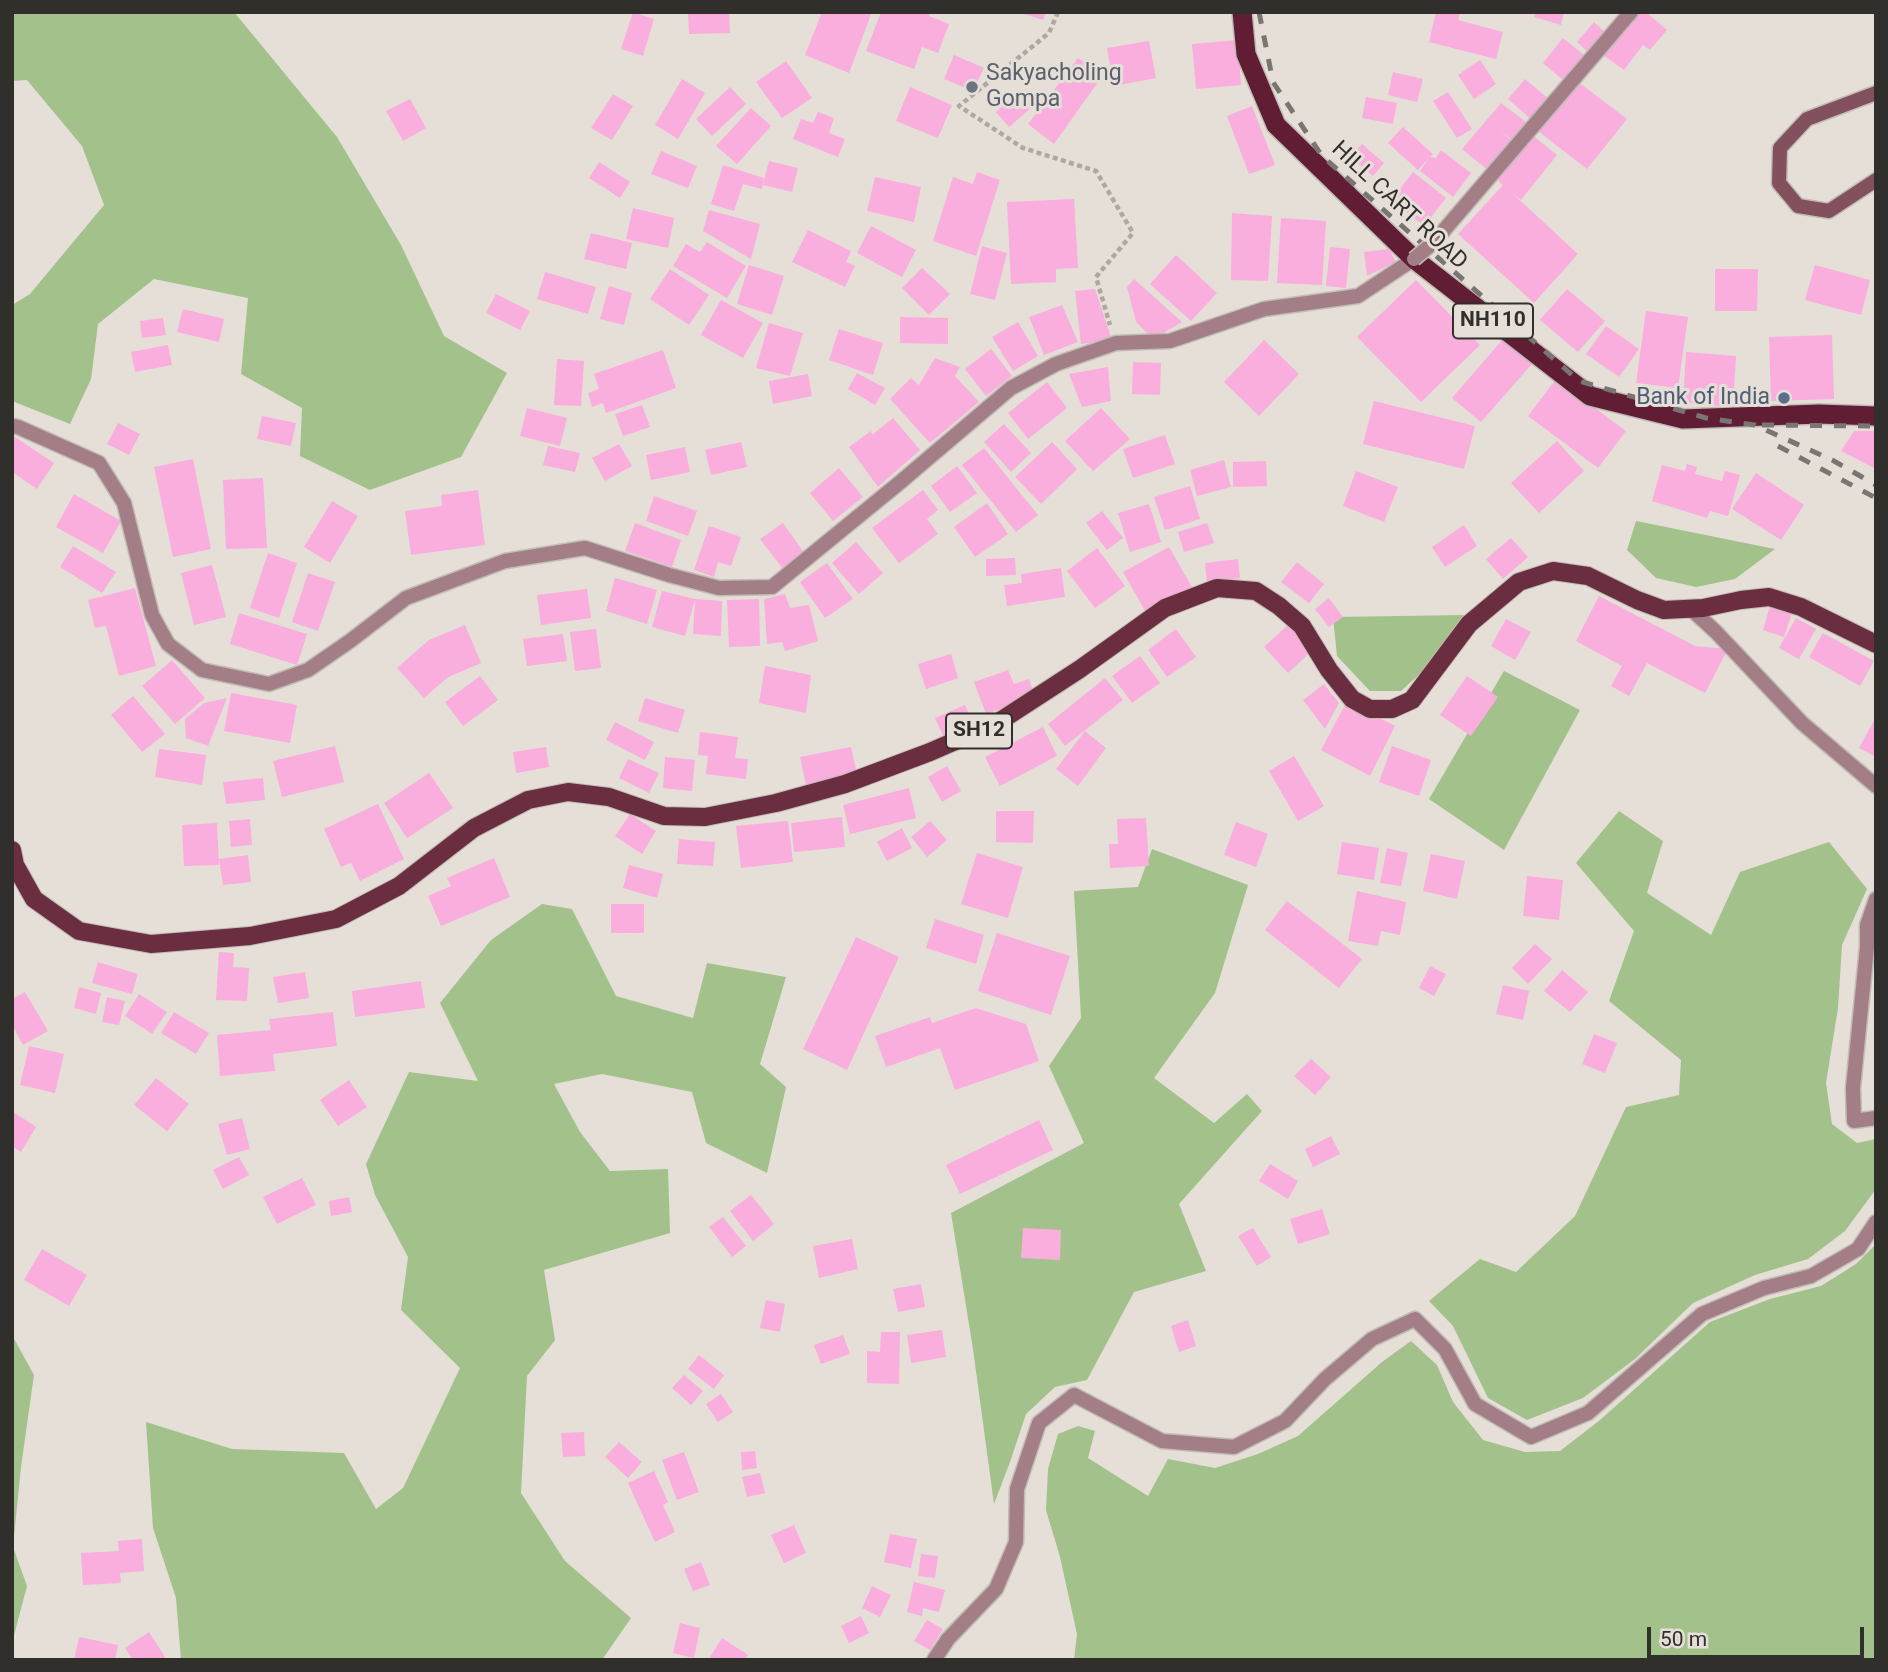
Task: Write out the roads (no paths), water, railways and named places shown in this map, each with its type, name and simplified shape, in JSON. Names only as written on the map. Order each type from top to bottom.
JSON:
[{"type":"highway","name":"HILL CART ROAD","points":[[1242,12],[1246,54],[1276,125],[1414,259],[1590,396],[1683,419],[1819,414],[1876,416]]},
{"type":"main road","points":[[1876,93],[1807,119],[1780,148],[1779,183],[1798,206],[1829,211],[1876,180]]},
{"type":"main road","name":"SH12","points":[[12,850],[15,865],[34,899],[79,931],[151,944],[250,936],[336,919],[399,886],[474,828],[528,800],[568,792],[609,797],[664,816],[705,817],[776,803],[845,784],[997,723],[1080,669],[1165,608],[1217,588],[1256,592],[1279,606],[1303,626],[1329,670],[1352,699],[1370,709],[1392,709],[1412,700],[1469,624],[1519,582],[1553,571],[1588,576],[1664,610],[1703,608],[1769,597],[1801,607],[1876,644]]},
{"type":"street","points":[[12,425],[99,463],[124,503],[152,615],[168,644],[202,670],[270,684],[308,670],[406,598],[505,561],[585,548],[719,588],[772,587],[1010,388],[1056,364],[1116,343],[1170,341],[1264,309],[1358,296],[1414,259],[1433,243],[1631,12]]},
{"type":"street","points":[[1691,609],[1802,723],[1876,786]]},
{"type":"street","points":[[1876,900],[1867,925],[1853,1088],[1854,1121],[1876,1118]]},
{"type":"street","points":[[934,1660],[948,1639],[996,1589],[1016,1542],[1017,1489],[1039,1423],[1074,1395],[1162,1441],[1234,1447],[1285,1420],[1325,1379],[1372,1339],[1415,1319],[1445,1349],[1475,1404],[1531,1437],[1588,1413],[1702,1314],[1765,1288],[1811,1276],[1858,1249],[1876,1222]]},
{"type":"railway","points":[[1259,12],[1273,82],[1322,156],[1579,381],[1706,418],[1755,425],[1834,461],[1876,485]]},
{"type":"railway","points":[[1762,425],[1876,426]]},
{"type":"railway","points":[[1778,446],[1876,498]]},
{"type":"place","name":"Sakyacholing Gompa","points":[[972,87]]},
{"type":"place","name":"Bank of India","points":[[1784,398]]}]
